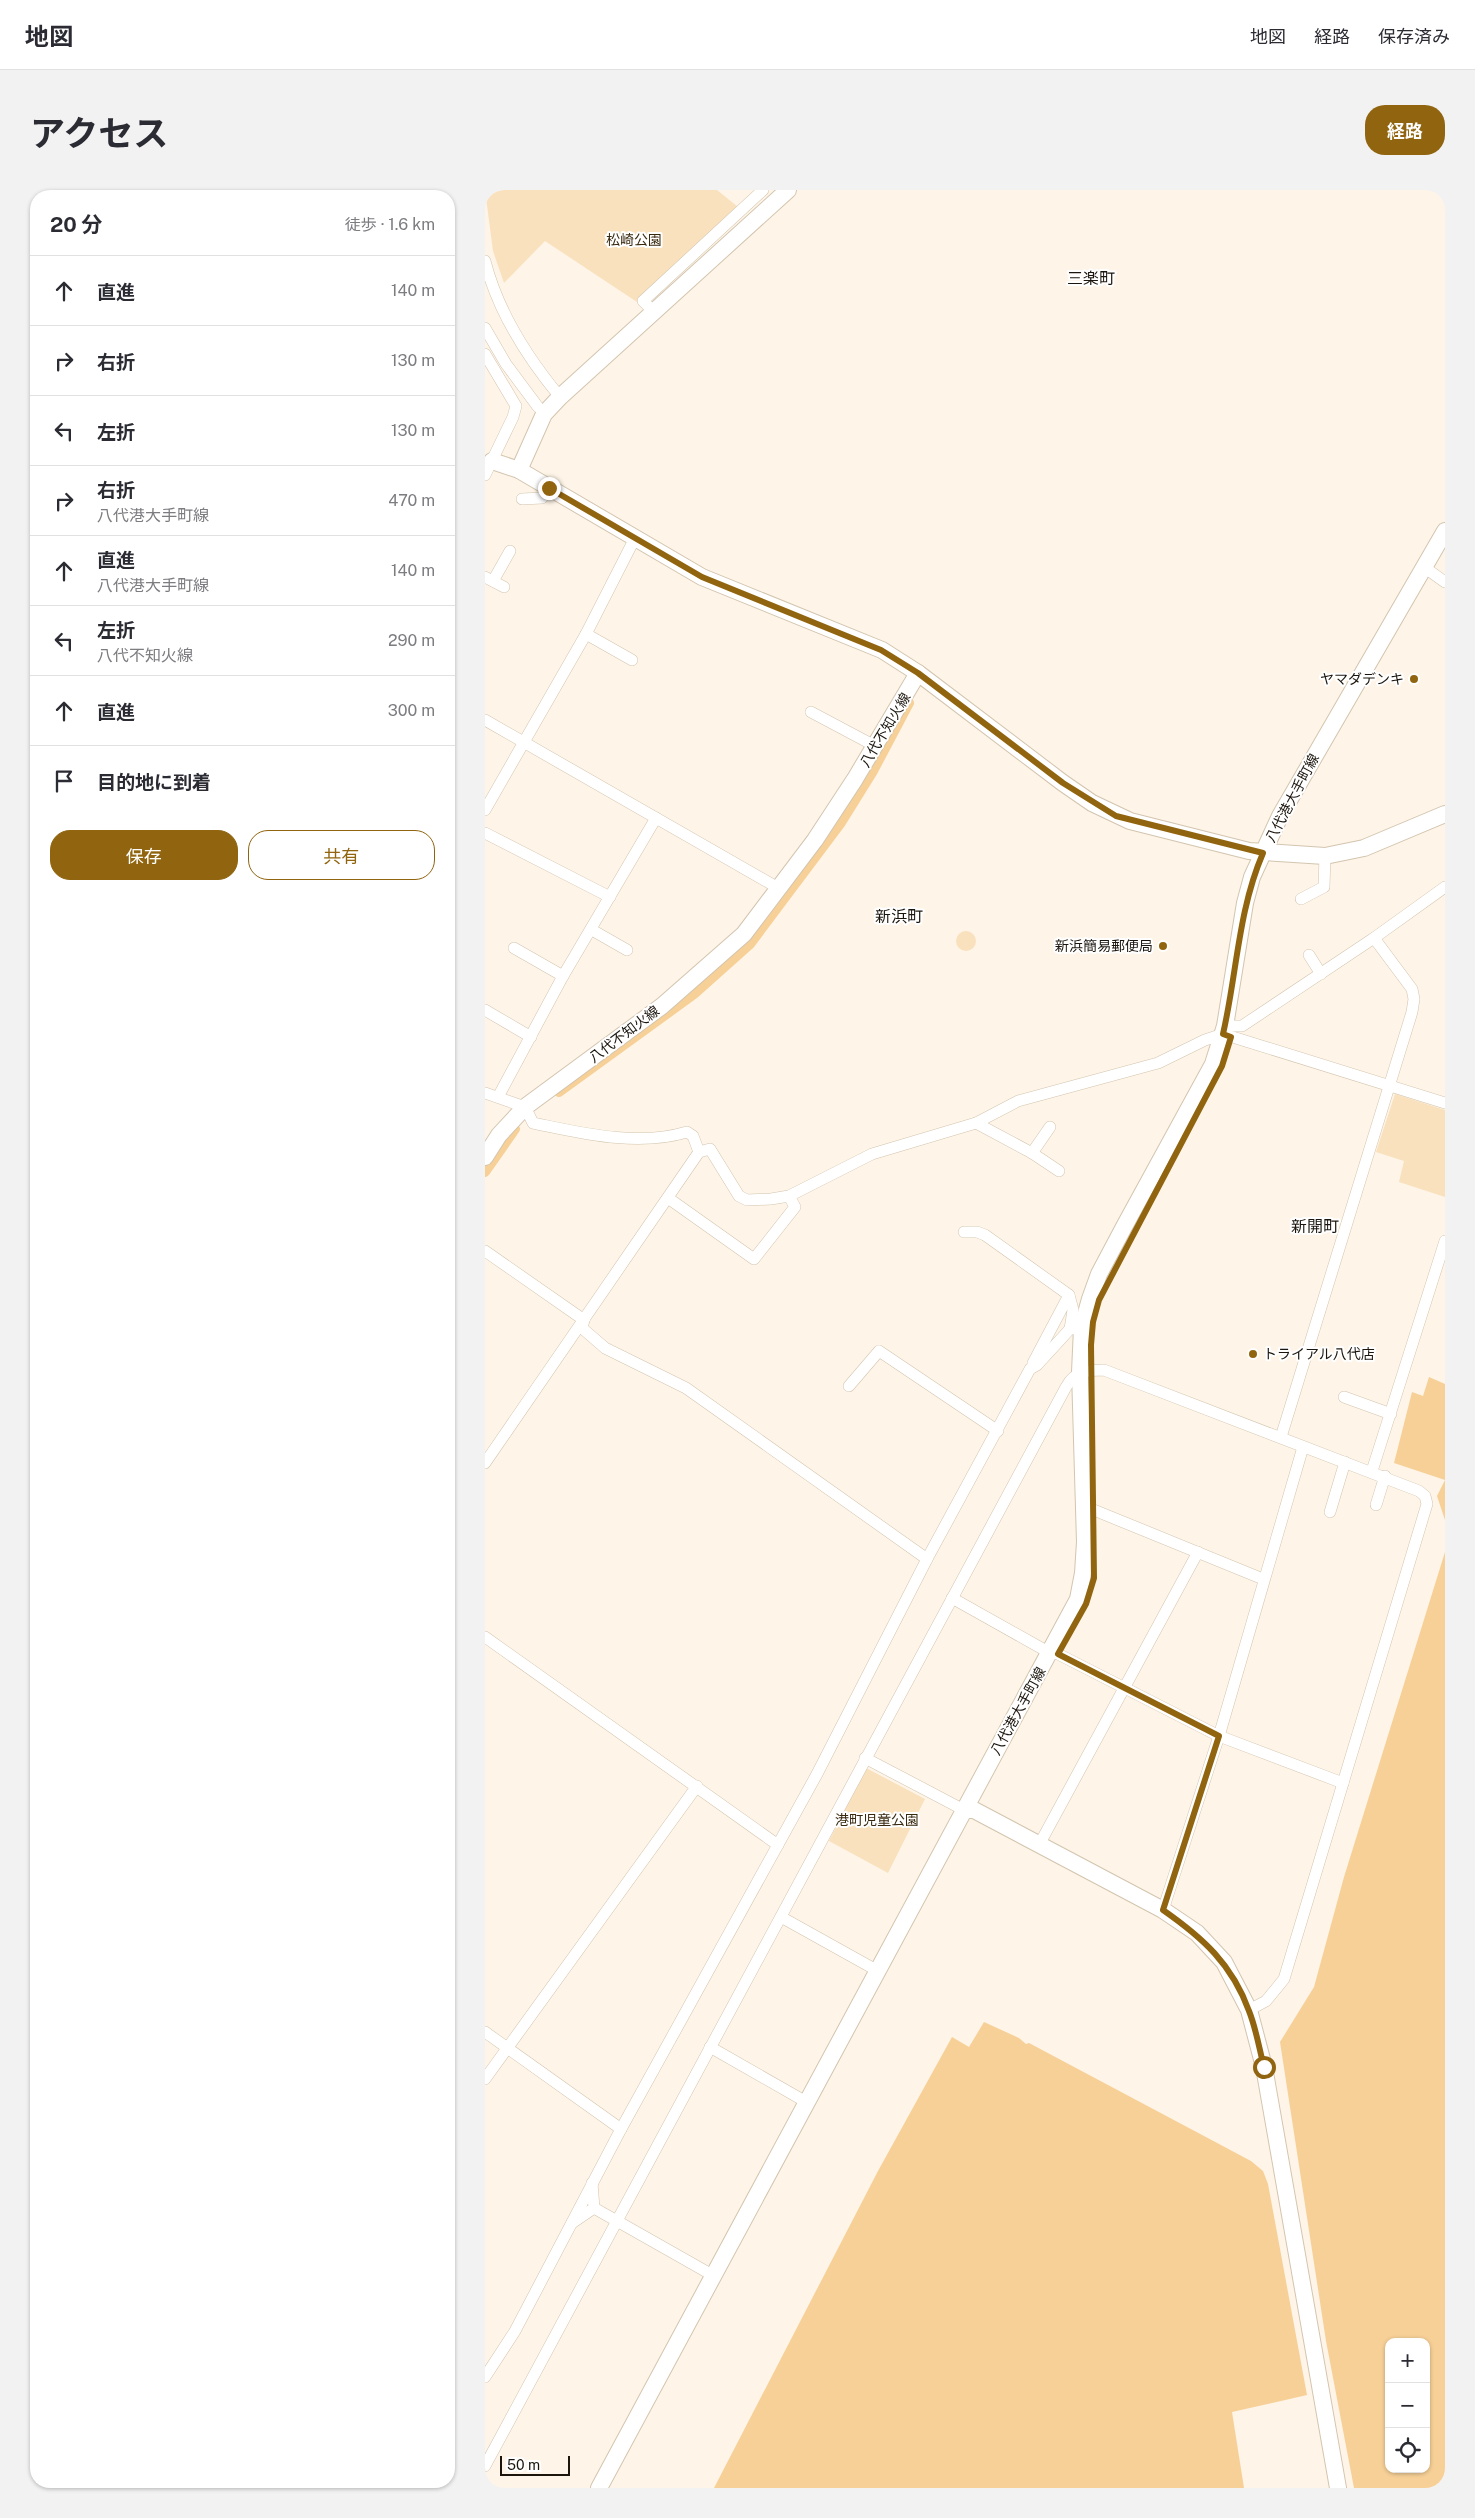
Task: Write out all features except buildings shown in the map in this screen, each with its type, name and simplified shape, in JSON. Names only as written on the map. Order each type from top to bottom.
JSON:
[{"type":"street","points":[[655,313],[643,301],[763,190]]},
{"type":"street","points":[[519,470],[544,414],[560,396],[655,313],[788,190]]},
{"type":"street","points":[[485,261],[499,302],[517,338],[560,396]]},
{"type":"street","points":[[485,328],[506,364],[538,407]]},
{"type":"street","points":[[485,354],[516,406],[487,465],[519,470],[702,577],[881,650],[918,673],[1063,783],[1116,816],[1268,853],[1325,856],[1364,848],[1445,814]]},
{"type":"street","points":[[522,499],[542,498],[549,488]]},
{"type":"street","name":"八代港大手町線","points":[[1433,574],[1445,531]]},
{"type":"street","points":[[485,810],[586,634],[635,538]]},
{"type":"street","name":"八代港大手町線","points":[[969,1810],[1054,1653],[1086,1604],[1094,1578],[1089,1508],[1086,1371],[1093,1322],[1099,1300],[1222,1066],[1245,903],[1252,877],[1268,853],[1279,816],[1433,574],[1445,550]]},
{"type":"street","points":[[494,582],[510,551]]},
{"type":"street","points":[[586,634],[632,660]]},
{"type":"street","name":"八代不知火線","points":[[485,1157],[499,1135],[525,1107],[662,1006],[744,934],[780,889],[875,746],[918,673]]},
{"type":"street","points":[[811,712],[875,746]]},
{"type":"street","points":[[485,720],[780,889]]},
{"type":"street","points":[[498,1096],[563,976],[592,930],[656,818]]},
{"type":"street","points":[[485,833],[610,897]]},
{"type":"street","points":[[1301,899],[1324,887],[1325,856]]},
{"type":"street","points":[[485,1463],[699,1152],[710,1149],[739,1196],[747,1200],[771,1200],[789,1196],[871,1154],[976,1122],[1019,1101],[1158,1063],[1205,1040],[1242,1026],[1374,938],[1445,887]]},
{"type":"street","points":[[592,930],[627,950]]},
{"type":"street","points":[[1281,1437],[1390,1085],[1414,999],[1412,989],[1374,938]]},
{"type":"street","points":[[514,948],[563,976]]},
{"type":"street","points":[[1309,955],[1321,974]]},
{"type":"street","points":[[485,1010],[531,1037]]},
{"type":"street","points":[[1228,1031],[1445,1103]]},
{"type":"street","name":"八代港大手町線","points":[[1086,1371],[1076,1328],[1099,1274],[1213,1064],[1228,1031]]},
{"type":"street","points":[[485,1093],[525,1107],[533,1123],[621,1138],[671,1137],[687,1132],[693,1136],[699,1152]]},
{"type":"street","points":[[976,1122],[1032,1153],[1059,1171]]},
{"type":"street","points":[[1032,1153],[1050,1127]]},
{"type":"street","points":[[668,1198],[754,1259],[795,1207],[789,1196]]},
{"type":"street","points":[[963,1232],[977,1232],[985,1235],[1035,1268],[1069,1295],[1076,1328],[1037,1365],[1030,1369]]},
{"type":"street","points":[[1372,1471],[1445,1241]]},
{"type":"street","points":[[485,1251],[584,1320]]},
{"type":"street","points":[[485,2377],[515,2331],[621,2129],[778,1845],[927,1559],[1069,1295]]},
{"type":"street","points":[[584,1320],[582,1328],[605,1348],[686,1388],[927,1559]]},
{"type":"street","points":[[849,1386],[879,1351],[997,1431]]},
{"type":"street","points":[[485,2466],[1071,1377],[1086,1371],[1104,1370],[1303,1447],[1385,1476],[1419,1490],[1425,1496],[1427,1504],[1284,1979],[1266,2001],[1249,2010]]},
{"type":"street","points":[[1344,1397],[1391,1414]]},
{"type":"street","points":[[1163,1910],[1219,1736],[1263,1579],[1303,1447]]},
{"type":"street","points":[[1330,1512],[1345,1462]]},
{"type":"street","points":[[1376,1505],[1385,1476]]},
{"type":"street","points":[[1089,1508],[1263,1579]]},
{"type":"street","points":[[1039,1845],[1123,1687],[1198,1552]]},
{"type":"street","points":[[952,1598],[1054,1653],[1219,1736],[1343,1783]]},
{"type":"street","points":[[485,1637],[778,1845]]},
{"type":"street","points":[[865,1758],[1039,1845],[1163,1910],[1197,1933],[1224,1962],[1249,2010],[1264,2067],[1338,2488]]},
{"type":"street","points":[[485,2079],[697,1786]]},
{"type":"street","points":[[599,2488],[878,1971],[969,1810]]},
{"type":"street","points":[[611,2488],[812,2117],[969,1810]]},
{"type":"street","points":[[781,1917],[878,1971]]},
{"type":"street","points":[[485,2032],[621,2129]]},
{"type":"street","points":[[710,2047],[808,2102]]},
{"type":"street","points":[[592,2183],[594,2208]]},
{"type":"street","points":[[594,2208],[714,2276]]},
{"type":"street","points":[[571,2224],[594,2208]]},
{"type":"green space","name":"松崎公園","points":[[485,190],[717,190],[738,207],[640,304],[545,241],[504,283],[493,251]]},
{"type":"green space","points":[[962,931],[970,931],[976,937],[976,945],[970,951],[962,951],[956,945],[956,937]]},
{"type":"green space","points":[[1395,1094],[1445,1110],[1445,1197],[1399,1182],[1404,1161],[1376,1152]]},
{"type":"green space","name":"港町児童公園","points":[[866,1768],[925,1799],[888,1873],[829,1841]]},
{"type":"shaded area","points":[[1429,1377],[1445,1384],[1445,1480],[1394,1463],[1412,1392],[1423,1396]]},
{"type":"shaded area","points":[[1445,1480],[1445,1520],[1437,1496]]},
{"type":"shaded area","points":[[1445,1552],[1445,2488],[1354,2488],[1326,2341],[1280,2042],[1314,1987],[1344,1877]]},
{"type":"shaded area","points":[[984,2022],[1019,2038],[1026,2044],[1029,2043],[1251,2161],[1263,2171],[1268,2184],[1307,2395],[1232,2412],[1244,2488],[714,2488],[878,2171],[952,2037],[969,2047]]},
{"type":"waterway","points":[[559,1092],[694,994],[750,944],[840,824],[873,771],[909,703]]},
{"type":"waterway","points":[[485,1172],[515,1129]]},
{"type":"place","name":"ヤマダデンキ","points":[[1414,679]]},
{"type":"place","name":"新浜簡易郵便局","points":[[1163,946]]},
{"type":"place","name":"トライアル八代店","points":[[1253,1354]]},
{"type":"district","name":"三楽町","points":[[1091,278]]},
{"type":"district","name":"新浜町","points":[[899,916]]},
{"type":"district","name":"新開町","points":[[1315,1226]]},
{"type":"route","points":[[549,488],[702,577],[881,650],[918,673],[1063,783],[1116,816],[1263,853],[1252,877],[1245,903],[1223,1034],[1231,1037],[1222,1066],[1106,1284],[1093,1322],[1091,1370],[1094,1578],[1086,1604],[1058,1654],[1219,1736],[1163,1910],[1197,1933],[1224,1962],[1249,2010],[1264,2067]]}]
